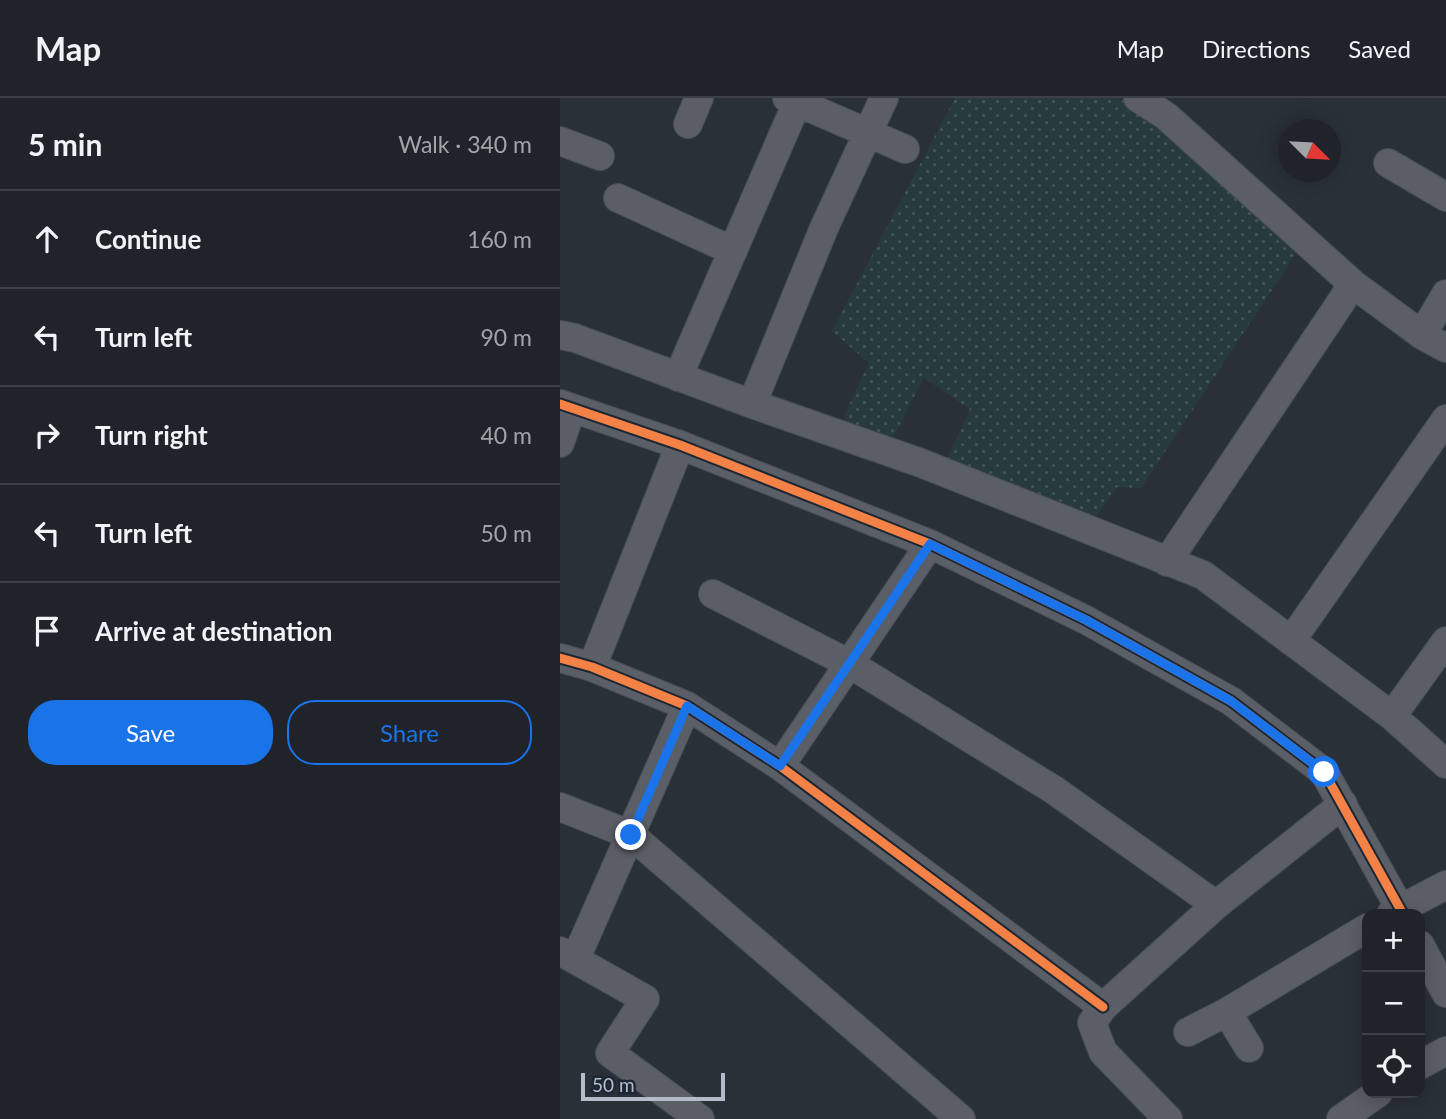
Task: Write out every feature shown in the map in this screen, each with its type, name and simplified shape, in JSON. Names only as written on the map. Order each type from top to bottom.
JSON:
[{"type":"street","points":[[688,124],[699,98]]},
{"type":"street","points":[[752,404],[824,228],[884,98]]},
{"type":"street","points":[[1138,98],[1173,107],[1353,284],[1434,341],[1446,294]]},
{"type":"street","points":[[678,377],[733,251],[794,99],[905,149]]},
{"type":"street","points":[[560,141],[600,156]]},
{"type":"street","points":[[1388,163],[1446,197]]},
{"type":"street","points":[[618,198],[733,251]]},
{"type":"street","points":[[1167,562],[1353,284]]},
{"type":"street","points":[[560,335],[575,338],[921,463],[1203,575],[1392,716],[1446,764]]},
{"type":"street","points":[[560,443],[566,406],[680,445],[930,544],[1086,620],[1231,701],[1324,772],[1396,909]]},
{"type":"street","points":[[1291,641],[1446,419]]},
{"type":"street","points":[[593,667],[680,445]]},
{"type":"street","points":[[780,766],[930,544]]},
{"type":"street","points":[[713,594],[850,664],[1054,790],[1216,905]]},
{"type":"street","points":[[1392,716],[1446,641]]},
{"type":"street","points":[[560,658],[593,667],[687,706],[780,766],[1103,1007]]},
{"type":"street","points":[[687,706],[631,835],[568,955],[645,999],[610,1053],[699,1119]]},
{"type":"street","points":[[1163,1117],[1102,1052],[1092,1024],[1103,1007],[1216,905],[1343,804]]},
{"type":"street","points":[[560,807],[631,835],[961,1119]]},
{"type":"street","points":[[1403,909],[1446,885]]},
{"type":"street","points":[[1188,1032],[1227,1012],[1362,931]]},
{"type":"street","points":[[1425,954],[1446,993]]},
{"type":"street","points":[[1227,1012],[1249,1048]]},
{"type":"street","points":[[1425,1062],[1446,1051]]},
{"type":"street","points":[[1341,1119],[1371,1098]]},
{"type":"green space","points":[[955,98],[1118,98],[1301,246],[1141,488],[1117,487],[1091,523],[946,462],[970,409],[924,378],[889,445],[838,429],[869,363],[832,331]]},
{"type":"cycle path","points":[[560,404],[680,445],[930,544],[1086,620],[1231,701],[1324,772],[1400,909]]},
{"type":"cycle path","points":[[560,658],[592,667],[687,706],[780,766],[1103,1007]]},
{"type":"route","points":[[631,835],[687,706],[780,766],[930,544],[1086,620],[1231,701],[1324,772]]}]
